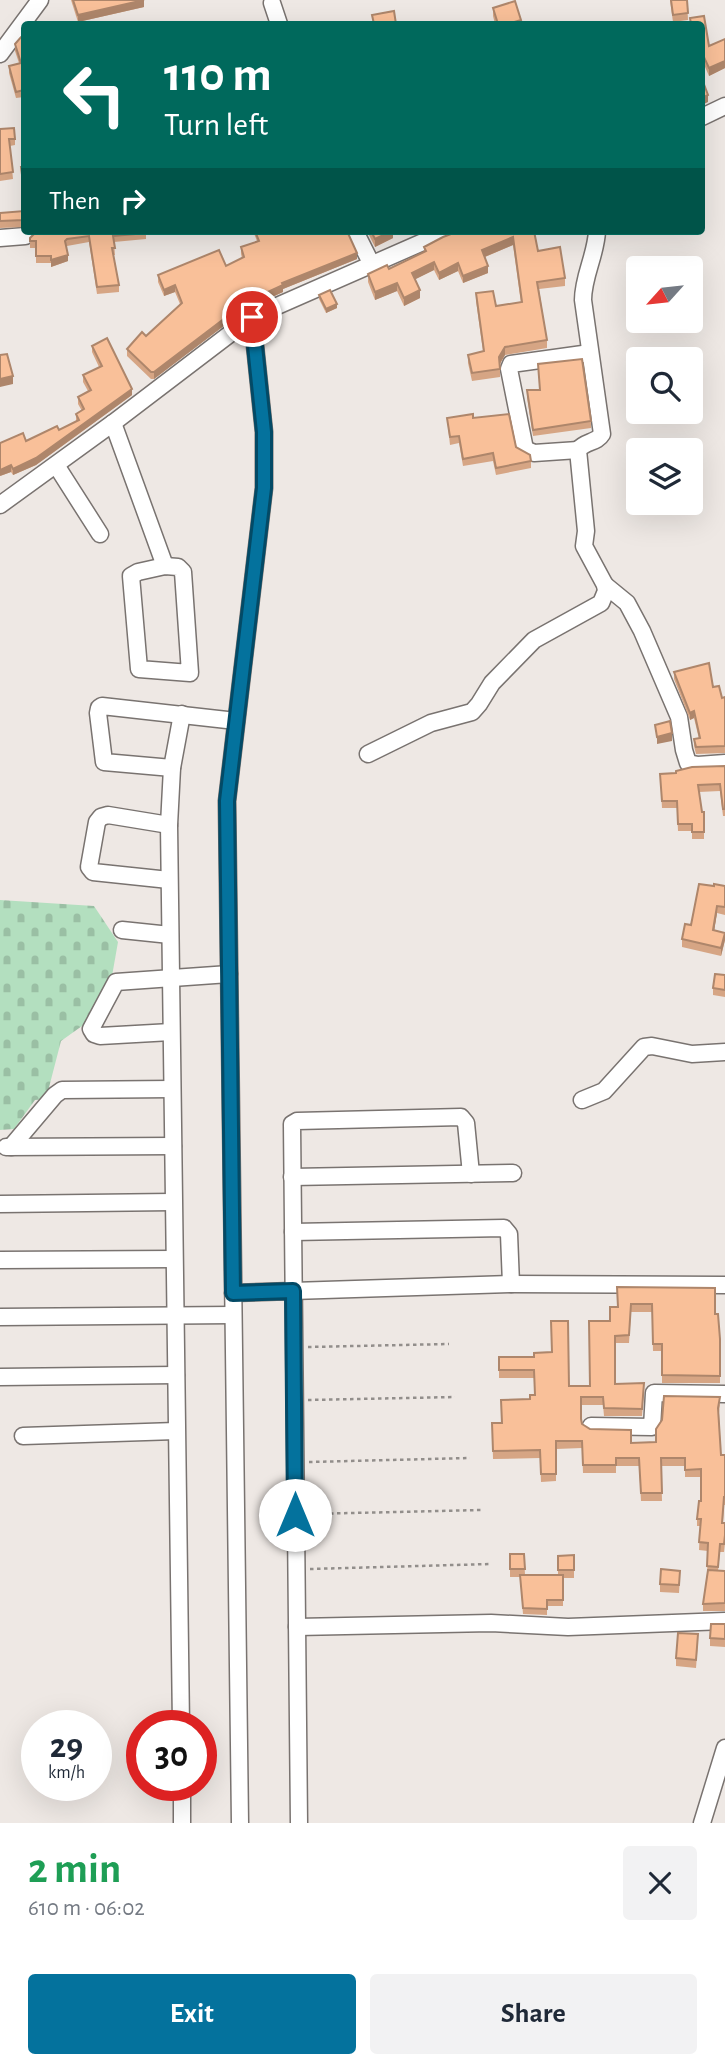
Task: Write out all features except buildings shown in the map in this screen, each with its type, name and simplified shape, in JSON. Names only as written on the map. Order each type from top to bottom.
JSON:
[{"type":"street","points":[[24,21],[40,0]]},
{"type":"street","points":[[272,3],[278,21]]},
{"type":"street","points":[[0,54],[21,26]]},
{"type":"street","points":[[705,116],[725,106]]},
{"type":"street","points":[[357,235],[372,265]]},
{"type":"street","points":[[0,505],[252,317],[439,235]]},
{"type":"street","points":[[590,354],[511,364],[509,369],[525,449],[534,453],[578,450],[599,439],[602,434],[583,291],[597,235]]},
{"type":"street","points":[[0,238],[25,236]]},
{"type":"street","points":[[240,1823],[227,801],[264,488],[264,432],[252,317]]},
{"type":"street","points":[[113,423],[165,566]]},
{"type":"street","points":[[368,754],[431,723],[472,712],[492,683],[534,639],[601,603],[606,591],[605,585],[584,546],[586,531],[578,450]]},
{"type":"street","points":[[56,465],[100,534]]},
{"type":"street","points":[[165,566],[178,567],[183,572],[190,673],[139,669],[131,576],[165,566]]},
{"type":"street","points":[[605,585],[627,604],[642,631],[679,717],[688,763],[725,763]]},
{"type":"street","points":[[172,768],[104,762],[97,713],[102,706],[236,721]]},
{"type":"street","points":[[181,714],[172,768],[169,825],[181,1710]]},
{"type":"street","points":[[169,825],[108,815],[101,817],[97,822],[89,867],[93,872],[169,880]]},
{"type":"street","points":[[122,930],[170,935]]},
{"type":"street","points":[[171,1032],[100,1036],[94,1034],[91,1028],[116,982],[229,974]]},
{"type":"street","points":[[582,1100],[604,1091],[644,1047],[652,1046],[692,1054],[725,1052]]},
{"type":"street","points":[[5,1147],[62,1090],[172,1089]]},
{"type":"street","points":[[299,1823],[292,1125],[295,1121],[461,1118],[465,1120],[471,1174]]},
{"type":"street","points":[[5,1147],[173,1146]]},
{"type":"street","points":[[292,1177],[513,1173]]},
{"type":"street","points":[[0,1204],[173,1202]]},
{"type":"street","points":[[293,1232],[504,1228],[509,1234],[511,1284]]},
{"type":"street","points":[[0,1260],[174,1259]]},
{"type":"street","points":[[233,1293],[511,1284],[725,1285]]},
{"type":"street","points":[[0,1317],[233,1315]]},
{"type":"street","points":[[0,1377],[176,1375]]},
{"type":"street","points":[[592,1426],[652,1427],[654,1393],[725,1394]]},
{"type":"street","points":[[23,1436],[176,1431]]},
{"type":"street","points":[[297,1627],[491,1623],[568,1627],[725,1621]]},
{"type":"street","points":[[702,1823],[725,1748]]},
{"type":"street","points":[[181,1801],[182,1823]]},
{"type":"path","points":[[294,1347],[449,1343]]},
{"type":"path","points":[[295,1401],[455,1397]]},
{"type":"path","points":[[295,1462],[470,1458]]},
{"type":"path","points":[[295,1515],[482,1510]]},
{"type":"path","points":[[296,1569],[490,1564]]},
{"type":"green space","points":[[0,900],[94,906],[118,942],[112,976],[89,1021],[61,1041],[46,1099],[35,1100],[14,1129],[0,1130]]},
{"type":"route","points":[[252,317],[261,393],[265,465],[227,801],[233,1293],[293,1291],[295,1515]]}]
